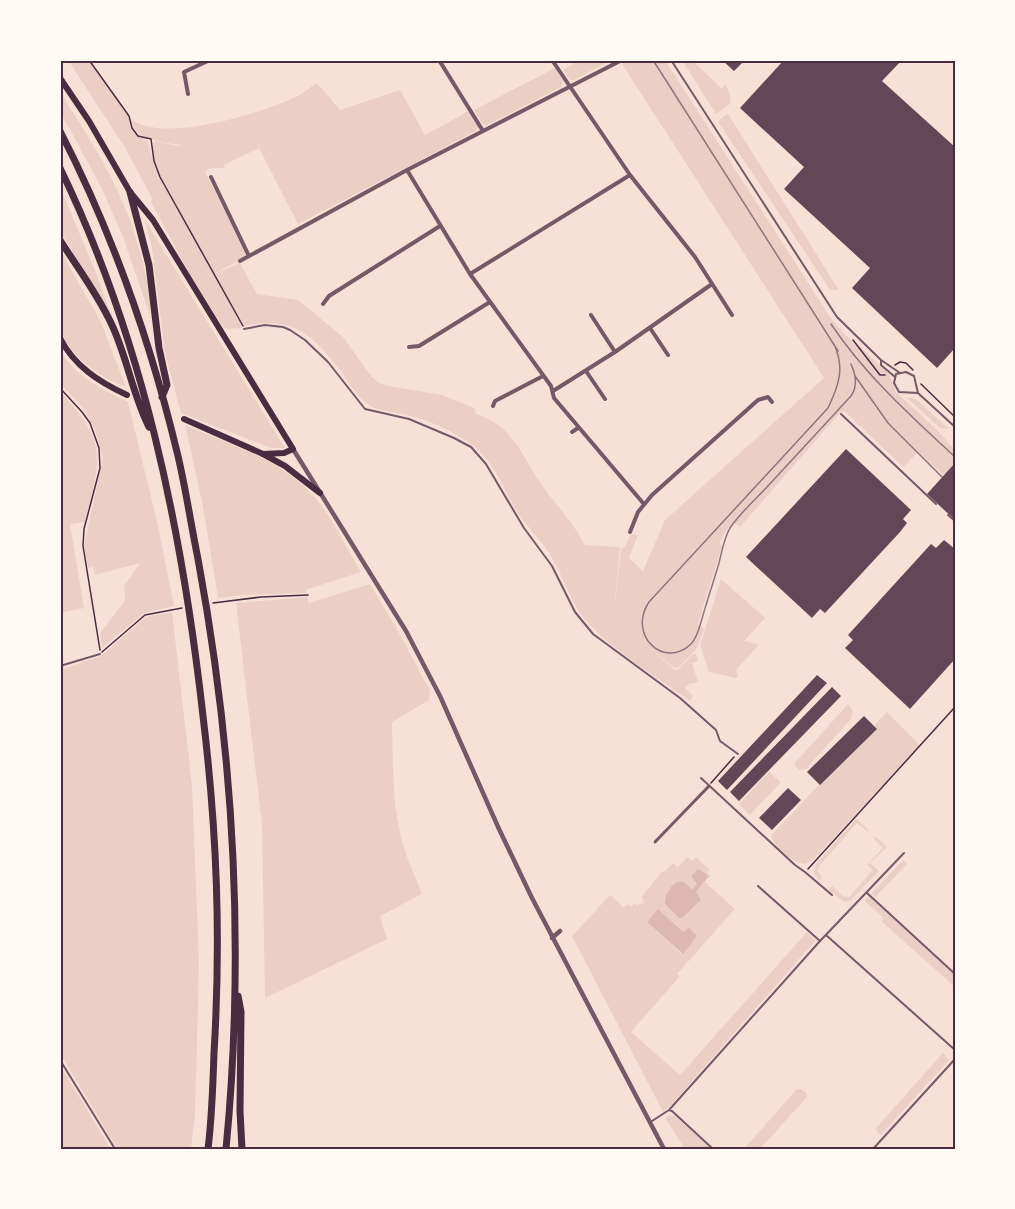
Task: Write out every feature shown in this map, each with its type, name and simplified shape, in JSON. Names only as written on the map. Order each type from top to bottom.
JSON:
[{"type":"highway","points":[[60,131],[98,207],[138,316],[178,456],[205,598],[219,692],[233,851],[236,978],[230,1114],[226,1149]]},
{"type":"highway","points":[[60,168],[80,209],[110,286],[139,379],[174,523],[189,601],[211,784],[216,853],[219,977],[208,1149]]},
{"type":"highway","points":[[130,192],[149,265],[159,348],[167,385],[162,397]]},
{"type":"highway","points":[[60,240],[111,323],[126,358],[144,417],[155,440]]},
{"type":"highway","points":[[236,978],[241,1012],[242,1149]]},
{"type":"main road","points":[[60,78],[89,121],[130,192],[153,220],[293,449],[284,453],[263,454]]},
{"type":"main road","points":[[60,338],[83,369],[107,386],[127,395]]},
{"type":"main road","points":[[184,419],[263,454],[285,466],[320,493]]},
{"type":"street","points":[[188,94],[184,72],[210,60]]},
{"type":"street","points":[[439,60],[483,131]]},
{"type":"street","points":[[552,60],[630,175],[675,229],[732,315]]},
{"type":"street","points":[[240,261],[407,170],[622,60]]},
{"type":"street","points":[[407,170],[470,274],[543,375],[553,391],[554,398],[643,503]]},
{"type":"street","points":[[470,274],[630,175]]},
{"type":"street","points":[[211,177],[249,256]]},
{"type":"street","points":[[323,304],[329,296],[440,226]]},
{"type":"street","points":[[553,391],[615,352],[712,284]]},
{"type":"street","points":[[410,347],[419,346],[490,302]]},
{"type":"street","points":[[591,315],[615,352]]},
{"type":"street","points":[[650,328],[668,355]]},
{"type":"street","points":[[586,371],[604,399]]},
{"type":"street","points":[[493,406],[495,401],[543,375]]},
{"type":"street","points":[[630,532],[643,503],[758,400],[768,397],[772,402]]},
{"type":"street","points":[[572,432],[578,428]]},
{"type":"street","points":[[293,449],[406,631],[449,717],[498,829],[552,938],[664,1149]]},
{"type":"street","points":[[656,842],[709,786]]},
{"type":"street","points":[[552,938],[560,931]]},
{"type":"lane","points":[[670,60],[822,296],[846,328],[881,360],[900,373]]},
{"type":"lane","points":[[244,329],[265,325],[290,330],[305,340],[328,362],[364,409],[409,419],[471,447],[486,464],[518,520],[552,566],[575,612],[584,624],[593,634],[680,698],[716,730],[720,741],[738,754]]},
{"type":"lane","points":[[881,360],[881,365],[895,377],[895,386],[899,392],[918,393]]},
{"type":"lane","points":[[895,377],[906,372],[914,376],[918,393],[955,428]]},
{"type":"lane","points":[[841,414],[936,504]]},
{"type":"lane","points":[[948,515],[955,521]]},
{"type":"lane","points":[[60,666],[100,654]]},
{"type":"lane","points":[[701,778],[795,866],[832,895]]},
{"type":"lane","points":[[649,1122],[669,1110],[820,941],[904,853]]},
{"type":"lane","points":[[758,886],[820,941]]},
{"type":"lane","points":[[867,893],[955,974]]},
{"type":"lane","points":[[826,935],[955,1050]]},
{"type":"lane","points":[[873,1149],[955,1059]]},
{"type":"lane","points":[[60,1060],[115,1149]]},
{"type":"lane","points":[[669,1110],[713,1149]]},
{"type":"path","points":[[89,60],[129,116],[132,128],[138,136],[151,139],[156,170],[244,329]]},
{"type":"path","points":[[846,328],[859,350],[880,375],[884,376],[887,373]]},
{"type":"path","points":[[894,366],[897,363],[906,363],[914,372]]},
{"type":"path","points":[[920,382],[955,417]]},
{"type":"path","points":[[60,388],[90,423],[99,448],[100,468],[84,529],[83,546],[100,654]]},
{"type":"path","points":[[208,604],[230,600],[308,596]]},
{"type":"path","points":[[100,654],[145,615],[187,608]]},
{"type":"path","points":[[805,872],[955,707]]},
{"type":"path","points":[[709,786],[738,754]]},
{"type":"shaded area","points":[[68,60],[88,60],[128,116],[132,129],[138,136],[147,140],[156,170],[182,219],[158,171],[153,151],[154,141],[177,146],[183,145],[151,140],[138,132],[131,119],[145,126],[165,129],[211,124],[278,105],[317,83],[340,110],[400,90],[425,135],[469,111],[478,126],[476,131],[298,224],[259,148],[224,165],[225,168],[211,168],[205,172],[246,251],[244,258],[214,274],[240,263],[257,294],[298,300],[343,337],[371,376],[379,383],[442,395],[474,408],[476,414],[499,426],[515,443],[585,545],[620,547],[614,611],[621,549],[625,547],[631,534],[638,535],[629,558],[643,571],[665,520],[824,378],[622,64],[638,60],[665,60],[832,320],[856,346],[861,347],[889,374],[896,392],[955,450],[955,464],[946,475],[942,474],[918,452],[903,467],[844,411],[838,415],[740,527],[734,522],[725,532],[719,544],[722,546],[698,624],[704,629],[697,648],[678,668],[673,667],[647,646],[675,670],[679,669],[693,654],[696,654],[698,661],[692,663],[698,682],[689,684],[685,688],[693,696],[690,701],[616,649],[590,625],[576,606],[549,553],[517,512],[488,461],[470,443],[424,420],[380,409],[365,402],[322,348],[312,339],[289,326],[261,323],[244,326],[224,292],[242,325],[241,328],[223,327],[188,271],[124,146]]},
{"type":"shaded area","points":[[580,60],[612,60],[570,80],[563,70]]},
{"type":"shaded area","points":[[682,60],[692,60],[721,88],[726,84],[730,104],[716,114]]},
{"type":"shaded area","points":[[555,68],[563,82],[561,87],[487,125],[483,124],[474,110]]},
{"type":"shaded area","points":[[60,92],[97,151],[127,211],[145,270],[150,315],[123,237],[102,189],[60,111]]},
{"type":"shaded area","points":[[728,114],[839,290],[830,290],[719,123],[720,119]]},
{"type":"shaded area","points":[[60,187],[97,275],[112,318],[60,231]]},
{"type":"shaded area","points":[[145,220],[285,448],[271,448],[181,413],[165,353],[152,248]]},
{"type":"shaded area","points":[[60,250],[100,320],[126,387],[106,378],[86,364],[68,346],[63,336],[59,307]]},
{"type":"shaded area","points":[[60,350],[81,374],[99,387],[128,402],[158,526],[174,606],[144,613],[102,648],[100,633],[125,601],[124,586],[140,563],[95,575],[93,567],[88,568],[84,546],[103,458],[95,430],[83,408],[60,384]]},
{"type":"shaded area","points":[[60,392],[87,425],[94,439],[97,466],[85,522],[70,524],[84,608],[60,613]]},
{"type":"shaded area","points":[[906,397],[916,399],[949,429],[940,428]]},
{"type":"shaded area","points":[[185,425],[259,456],[293,477],[321,505],[361,572],[305,590],[306,593],[218,598],[202,502]]},
{"type":"shaded area","points":[[721,579],[765,618],[744,641],[759,645],[736,670],[738,676],[736,678],[709,672],[700,645]]},
{"type":"shaded area","points":[[370,584],[430,691],[429,700],[392,722],[394,788],[399,828],[422,894],[380,916],[387,939],[265,998],[262,825],[236,603],[307,597],[309,603]]},
{"type":"shaded area","points":[[172,612],[192,785],[199,964],[195,1114],[191,1149],[117,1149],[60,1053],[60,670],[101,656],[146,617]]},
{"type":"shaded area","points":[[848,704],[853,711],[851,719],[806,769],[799,770],[794,764]]},
{"type":"shaded area","points":[[887,712],[920,745],[816,857],[806,864],[790,858],[780,850],[771,836]]},
{"type":"shaded area","points":[[769,772],[781,782],[750,815],[739,804]]},
{"type":"shaded area","points":[[856,819],[869,830],[868,832],[857,823],[819,866],[818,871],[822,877],[819,881],[814,872],[816,864]]},
{"type":"shaded area","points":[[875,836],[887,847],[870,863],[879,871],[851,900],[844,902],[829,890],[832,886],[843,896],[849,897],[873,870],[867,865],[883,848],[873,838]]},
{"type":"shaded area","points":[[687,857],[692,861],[696,857],[710,870],[707,873],[711,876],[709,878],[708,875],[693,889],[685,883],[676,884],[682,918],[692,906],[696,892],[705,882],[735,909],[677,974],[680,976],[631,1032],[680,1075],[807,932],[815,941],[663,1112],[572,936],[610,895],[624,908],[628,904],[631,907],[635,903],[636,905],[644,903],[642,896],[662,872],[673,863],[678,867]],"holes":[[[658,910],[683,933],[682,954],[647,922]]]},
{"type":"shaded area","points":[[903,860],[907,864],[875,897],[871,894]]},
{"type":"shaded area","points":[[698,869],[709,876],[696,892],[701,900],[682,918],[679,918],[665,904],[666,896],[677,882],[685,883],[693,889],[697,884],[691,876]]},
{"type":"shaded area","points":[[869,896],[955,976],[955,987],[882,922],[883,917],[865,901]]},
{"type":"shaded area","points":[[658,909],[683,932],[689,928],[697,936],[683,954],[647,922]]},
{"type":"shaded area","points":[[943,1053],[949,1060],[881,1135],[875,1129]]},
{"type":"shaded area","points":[[60,1065],[111,1149],[60,1149]]},
{"type":"shaded area","points":[[797,1089],[801,1089],[807,1097],[760,1149],[744,1149]]},
{"type":"shaded area","points":[[670,1115],[675,1116],[712,1149],[685,1149],[665,1118]]},
{"type":"building","points":[[722,60],[745,60],[734,71]]},
{"type":"building","points":[[784,60],[902,60],[882,81],[955,147],[955,348],[937,368],[852,288],[870,268],[784,189],[804,167],[740,108]]},
{"type":"building","points":[[846,449],[911,510],[903,519],[907,523],[900,532],[825,613],[820,609],[812,618],[746,557]]},
{"type":"building","points":[[955,463],[955,520],[927,494]]},
{"type":"building","points":[[944,540],[955,549],[955,659],[910,709],[845,648],[853,640],[848,635],[931,544],[936,548]]},
{"type":"building","points":[[817,675],[827,683],[727,790],[718,781]]},
{"type":"building","points":[[832,687],[841,696],[739,801],[730,792]]},
{"type":"building","points":[[864,716],[877,729],[820,785],[807,772]]},
{"type":"building","points":[[788,788],[801,800],[772,830],[759,818]]},
{"type":"tram line","points":[[653,60],[838,351]]},
{"type":"tram line","points":[[831,324],[874,378],[955,457]]},
{"type":"tram line","points":[[834,344],[840,369],[835,392],[828,408],[649,602],[643,614],[642,626],[646,637],[660,651],[670,653],[681,651],[693,641],[730,528],[851,396],[856,380],[851,364]]},
{"type":"tram line","points":[[855,376],[888,423],[942,477]]}]
